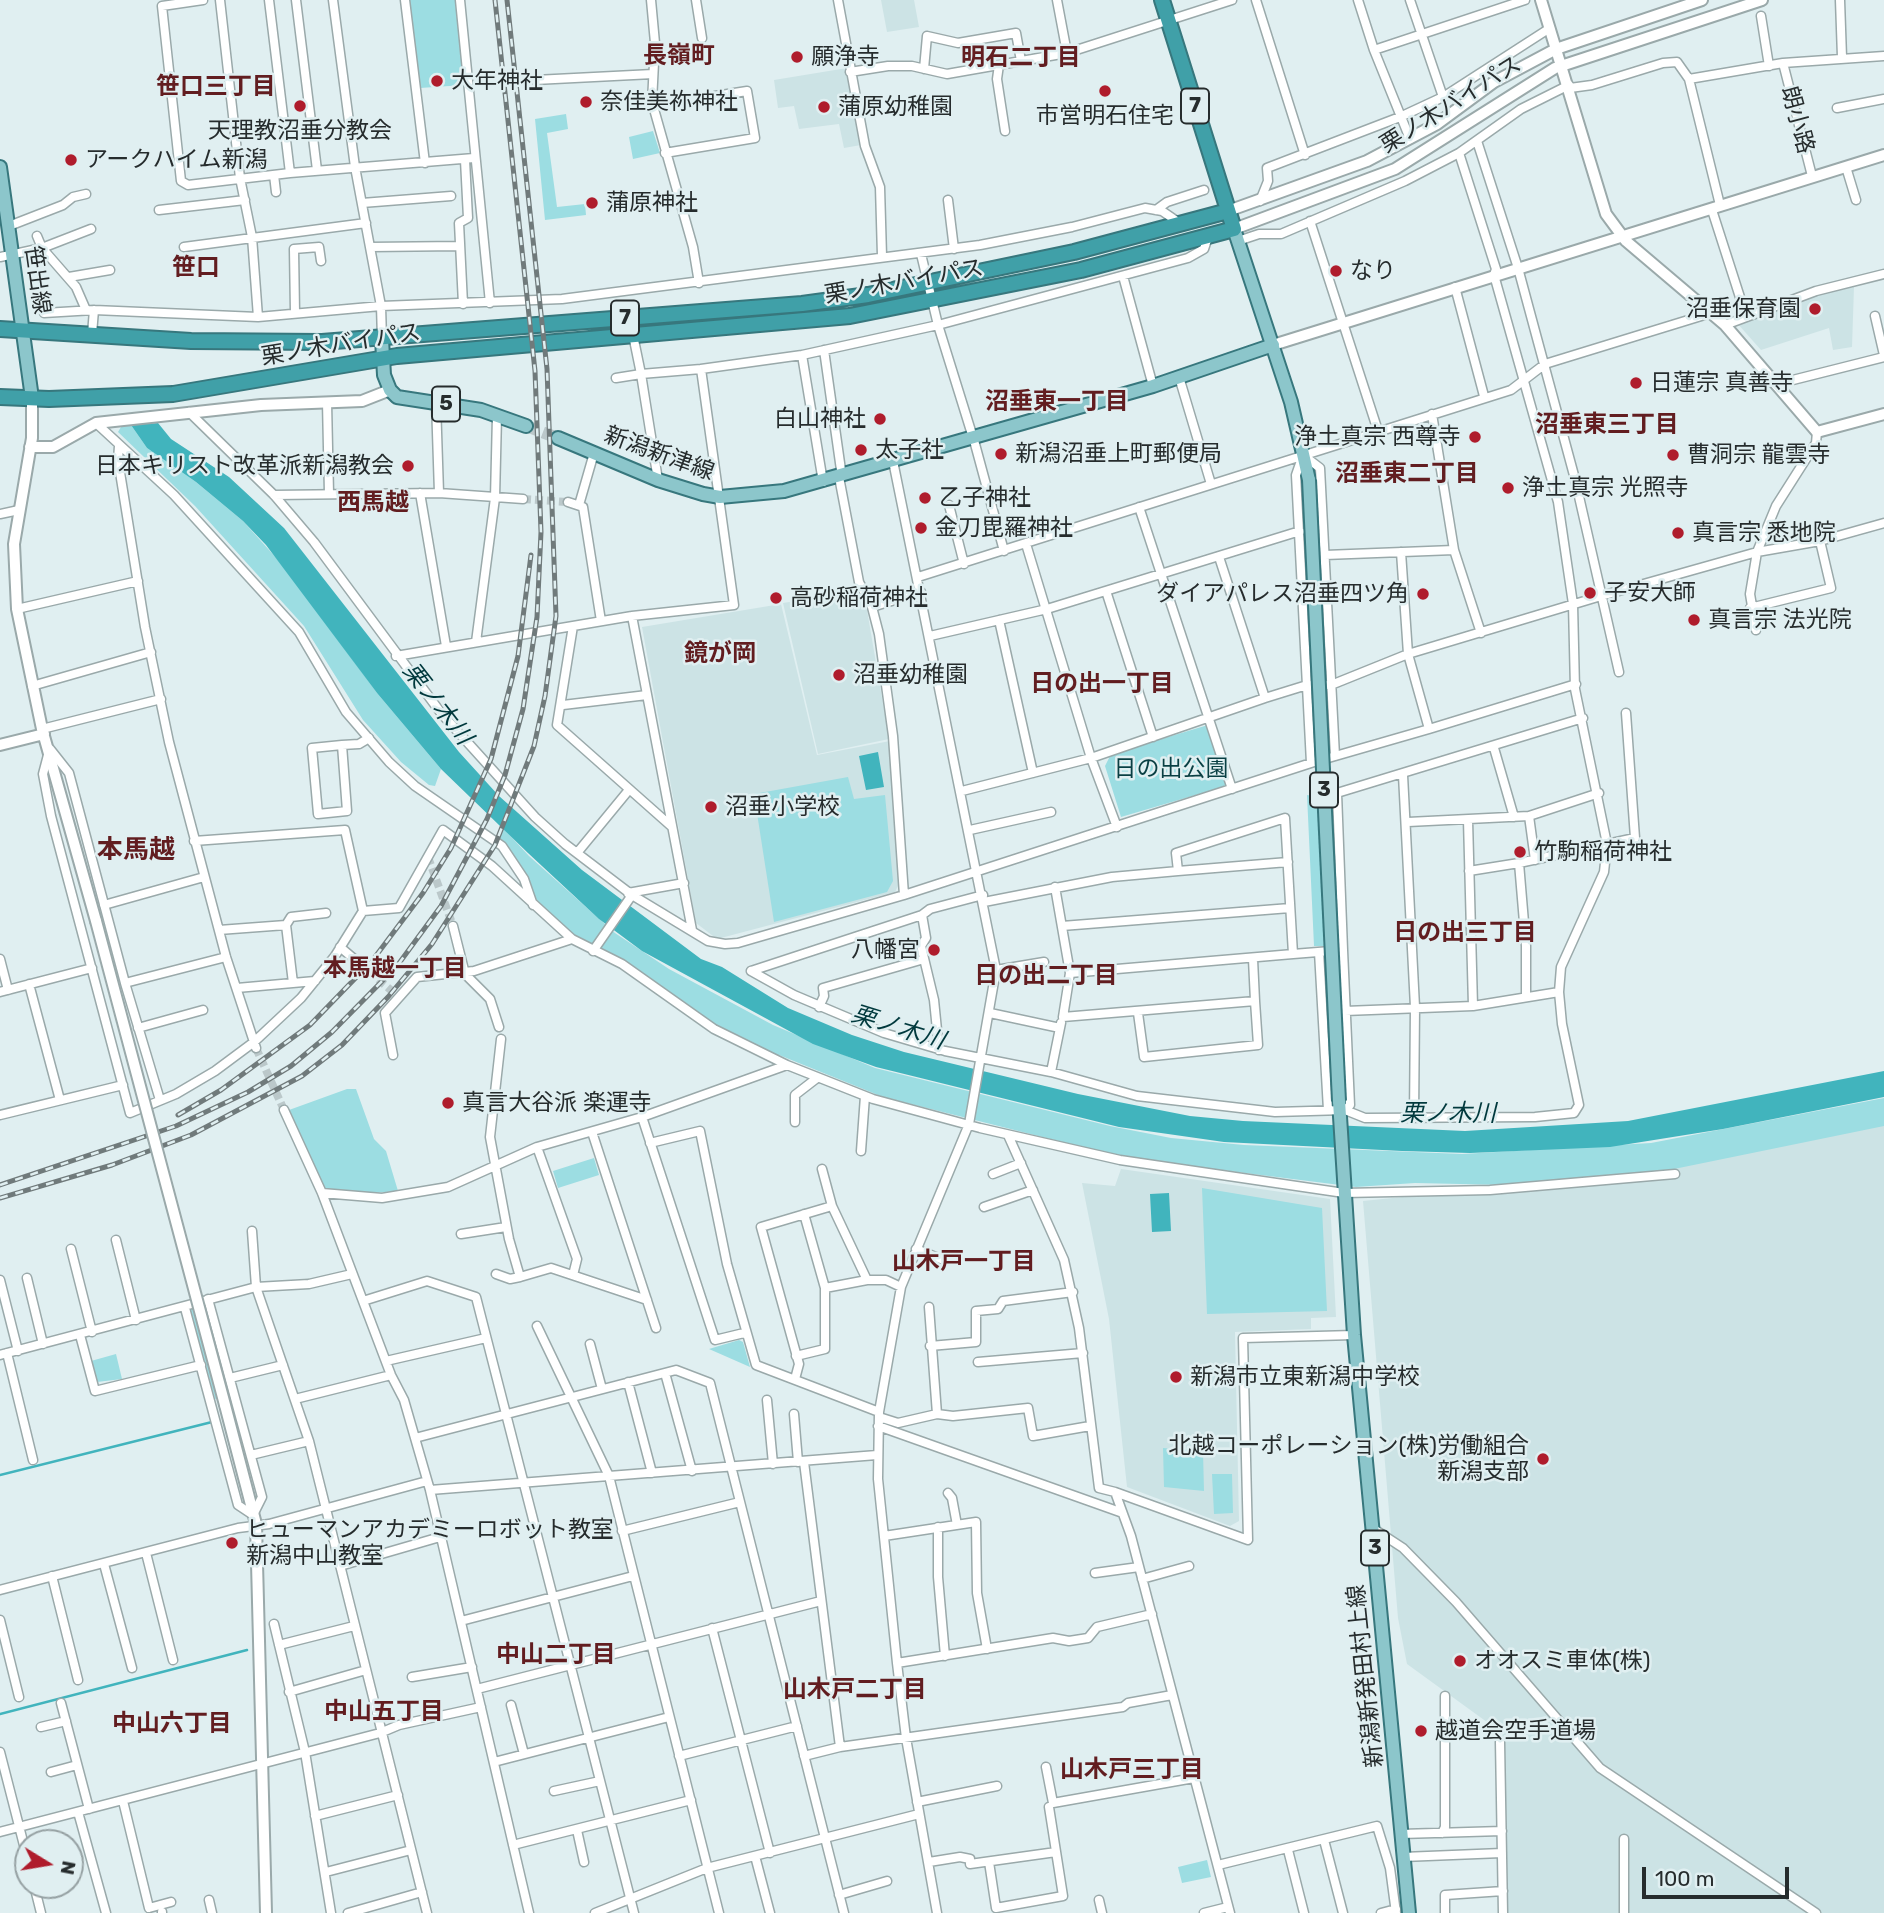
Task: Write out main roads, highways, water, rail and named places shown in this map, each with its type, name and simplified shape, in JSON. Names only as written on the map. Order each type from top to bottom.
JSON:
[{"type":"highway","name":"7","points":[[1162,0],[1236,235]]},
{"type":"highway","name":"栗ノ木バイパス","points":[[0,329],[241,343],[382,339],[802,304],[927,283],[1120,242],[1228,211]]},
{"type":"highway","name":"栗ノ木バイパス","points":[[0,397],[173,394],[384,359],[633,335],[808,322],[932,302],[1092,267],[1208,237],[1236,235]]},
{"type":"main road","name":"笹出線","points":[[0,167],[9,226],[6,256],[23,330],[32,398]]},
{"type":"main road","name":"3","points":[[1236,235],[1273,345]]},
{"type":"main road","points":[[382,339],[384,359]]},
{"type":"main road","name":"新潟新津線","points":[[558,438],[658,480],[720,497],[785,491],[823,482],[840,473],[893,461],[973,435],[1153,386],[1273,345]]},
{"type":"main road","name":"新潟新発田村上線","points":[[1273,345],[1308,480],[1338,1110],[1354,1335],[1403,1857],[1400,1912]]},
{"type":"main road","name":"5","points":[[384,359],[384,375],[390,390],[403,400],[436,402],[481,410],[526,426]]},
{"type":"waterway","points":[[0,1475],[212,1422]]},
{"type":"waterway","points":[[0,1714],[247,1650]]},
{"type":"tunnel","points":[[526,426],[558,438]]},
{"type":"tunnel","points":[[523,499],[568,502]]},
{"type":"tunnel","points":[[428,857],[453,926]]},
{"type":"tunnel","points":[[360,964],[399,997]]},
{"type":"tunnel","points":[[256,1048],[284,1110]]},
{"type":"railway","points":[[0,1185],[176,1126],[248,1092],[291,1066],[332,1032],[397,966],[441,906],[487,819],[505,775],[523,709],[537,617],[541,532],[535,371],[495,0]]},
{"type":"railway","points":[[0,1198],[112,1165],[191,1135],[302,1076],[342,1045],[388,997],[432,944],[495,845],[534,746],[545,696],[556,616],[547,369],[507,0]]},
{"type":"railway","points":[[178,1115],[221,1090],[310,1025],[372,961],[423,893],[451,848],[491,759],[518,656],[531,555]]},
{"type":"place","name":"願浄寺","points":[[797,57]]},
{"type":"place","name":"大年神社","points":[[437,81]]},
{"type":"place","name":"市営明石住宅","points":[[1105,91]]},
{"type":"place","name":"奈佳美祢神社","points":[[586,102]]},
{"type":"place","name":"天理教沼垂分教会","points":[[300,106]]},
{"type":"place","name":"蒲原幼稚園","points":[[824,107]]},
{"type":"place","name":"アークハイム新潟","points":[[71,160]]},
{"type":"place","name":"蒲原神社","points":[[592,203]]},
{"type":"place","name":"なり","points":[[1336,271]]},
{"type":"place","name":"沼垂保育園","points":[[1815,309]]},
{"type":"place","name":"日蓮宗 真善寺","points":[[1636,383]]},
{"type":"place","name":"白山神社","points":[[880,419]]},
{"type":"place","name":"浄土真宗 西尊寺","points":[[1475,437]]},
{"type":"place","name":"太子社","points":[[861,450]]},
{"type":"place","name":"新潟沼垂上町郵便局","points":[[1001,454]]},
{"type":"place","name":"曹洞宗 龍雲寺","points":[[1673,455]]},
{"type":"place","name":"日本キリスト改革派新潟教会","points":[[408,466]]},
{"type":"place","name":"浄土真宗 光照寺","points":[[1508,488]]},
{"type":"place","name":"乙子神社","points":[[925,498]]},
{"type":"place","name":"金刀毘羅神社","points":[[921,528]]},
{"type":"place","name":"真言宗 悉地院","points":[[1678,533]]},
{"type":"place","name":"子安大師","points":[[1590,593]]},
{"type":"place","name":"ダイアパレス沼垂四ツ角","points":[[1423,594]]},
{"type":"place","name":"高砂稲荷神社","points":[[776,598]]},
{"type":"place","name":"真言宗 法光院","points":[[1694,620]]},
{"type":"place","name":"沼垂幼稚園","points":[[839,675]]},
{"type":"place","name":"沼垂小学校","points":[[711,807]]},
{"type":"place","name":"竹駒稲荷神社","points":[[1520,852]]},
{"type":"place","name":"八幡宮","points":[[934,950]]},
{"type":"place","name":"真言大谷派 楽運寺","points":[[448,1103]]},
{"type":"place","name":"新潟市立東新潟中学校","points":[[1176,1377]]},
{"type":"place","name":"北越コーポレーション(株)労働組合 新潟支部","points":[[1543,1459]]},
{"type":"place","name":"ヒューマンアカデミーロボット教室 新潟中山教室","points":[[232,1543]]},
{"type":"place","name":"オオスミ車体(株)","points":[[1460,1661]]},
{"type":"place","name":"越道会空手道場","points":[[1421,1731]]},
{"type":"district","name":"長嶺町","points":[[679,56]]},
{"type":"district","name":"明石二丁目","points":[[1021,58]]},
{"type":"district","name":"笹口三丁目","points":[[216,87]]},
{"type":"district","name":"笹口","points":[[196,268]]},
{"type":"district","name":"沼垂東一丁目","points":[[1057,402]]},
{"type":"district","name":"沼垂東三丁目","points":[[1607,425]]},
{"type":"district","name":"沼垂東二丁目","points":[[1407,474]]},
{"type":"district","name":"西馬越","points":[[373,503]]},
{"type":"district","name":"鏡が岡","points":[[720,654]]},
{"type":"district","name":"日の出一丁目","points":[[1102,684]]},
{"type":"district","name":"本馬越","points":[[136,850]]},
{"type":"district","name":"日の出三丁目","points":[[1465,933]]},
{"type":"district","name":"本馬越一丁目","points":[[395,969]]},
{"type":"district","name":"日の出二丁目","points":[[1046,976]]},
{"type":"district","name":"山木戸一丁目","points":[[964,1262]]},
{"type":"district","name":"中山二丁目","points":[[556,1655]]},
{"type":"district","name":"山木戸二丁目","points":[[855,1690]]},
{"type":"district","name":"中山五丁目","points":[[384,1712]]},
{"type":"district","name":"中山六丁目","points":[[172,1724]]},
{"type":"district","name":"山木戸三丁目","points":[[1132,1770]]},
{"type":"water label","name":"栗ノ木川","points":[[437,704]]},
{"type":"water label","name":"栗ノ木川","points":[[898,1028]]},
{"type":"water label","name":"栗ノ木川","points":[[1448,1114]]},
{"type":"park label","name":"日の出公園","points":[[1171,769]]}]
